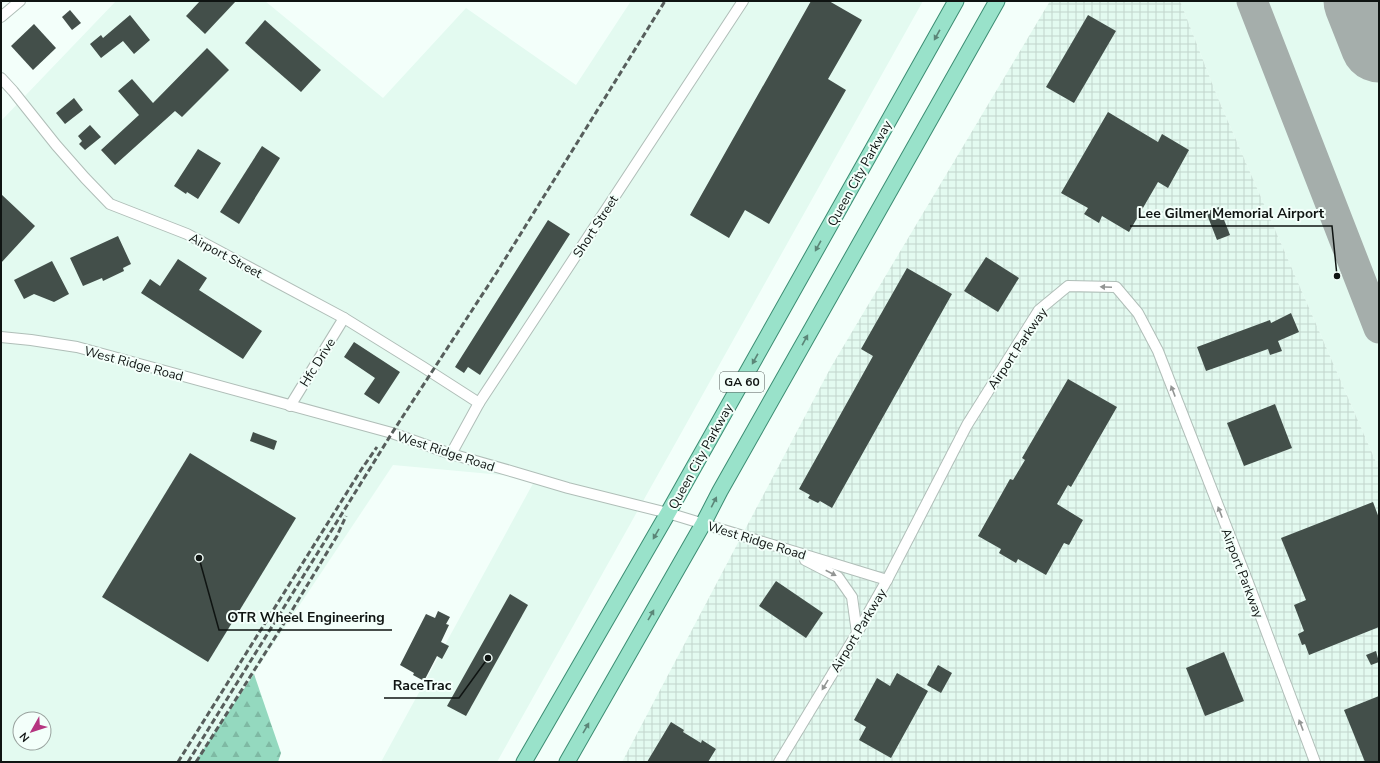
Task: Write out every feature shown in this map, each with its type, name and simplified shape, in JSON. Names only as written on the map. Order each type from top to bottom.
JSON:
[{"type":"main road","name":"Queen City Parkway","points":[[524,762],[668,513],[956,1]]},
{"type":"main road","name":"GA 60","points":[[567,762],[703,524],[720,491],[997,1]]},
{"type":"street","points":[[1,17],[20,1]]},
{"type":"street","name":"Short Street","points":[[451,454],[478,403],[743,1]]},
{"type":"street","name":"Airport Street","points":[[1,78],[84,178],[110,204],[187,234],[344,318],[478,403]]},
{"type":"street","name":"Airport Parkway","points":[[779,762],[888,580],[967,425],[1039,310],[1068,286],[1116,287],[1138,313],[1158,351],[1249,585],[1315,762]]},
{"type":"street","name":"Hfc Drive","points":[[290,406],[344,318]]},
{"type":"street","name":"West Ridge Road","points":[[1,337],[77,347],[392,433],[451,454],[568,488],[668,513],[888,580]]},
{"type":"street","points":[[784,549],[838,576],[852,597],[857,633]]},
{"type":"shaded area","points":[[116,1],[265,1],[383,98],[466,8],[576,85],[631,1],[923,1],[497,762],[381,762],[536,478],[393,465],[195,762],[1,762],[1,121]]},
{"type":"shaded area","points":[[1050,1],[1180,1],[1217,96],[1379,469],[1379,762],[622,762],[831,367]]},
{"type":"shaded area","points":[[1180,1],[1379,1],[1379,469],[1217,96]]},
{"type":"green space","points":[[254,674],[281,753],[278,762],[195,762]]},
{"type":"building","points":[[200,1],[236,1],[205,34],[186,16]]},
{"type":"building","points":[[811,1],[829,1],[862,20],[828,79],[846,90],[769,224],[745,210],[729,238],[690,215]]},
{"type":"building","points":[[70,10],[81,23],[72,30],[62,17]]},
{"type":"building","points":[[130,15],[150,40],[134,54],[123,41],[101,58],[90,44],[101,35],[103,38]]},
{"type":"building","points":[[1088,15],[1116,31],[1074,103],[1046,87]]},
{"type":"building","points":[[265,20],[321,70],[301,92],[245,43]]},
{"type":"building","points":[[34,24],[56,48],[33,70],[11,46]]},
{"type":"building","points":[[207,48],[229,70],[182,117],[175,111],[115,165],[101,150],[139,115],[118,91],[132,79],[153,103]]},
{"type":"building","points":[[74,98],[83,110],[65,124],[56,113]]},
{"type":"building","points":[[1108,112],[1158,142],[1162,134],[1189,150],[1168,188],[1158,182],[1129,232],[1102,216],[1099,223],[1084,214],[1088,208],[1061,193]]},
{"type":"building","points":[[90,125],[101,137],[85,150],[79,144],[82,141],[78,136]]},
{"type":"building","points":[[262,146],[280,158],[239,224],[220,212]]},
{"type":"building","points":[[198,149],[221,163],[198,199],[187,192],[186,194],[174,186]]},
{"type":"building","points":[[1,194],[35,226],[1,263]]},
{"type":"building","points":[[1219,207],[1230,235],[1217,240],[1206,212]]},
{"type":"building","points":[[548,220],[570,234],[480,375],[468,367],[464,373],[455,367]]},
{"type":"building","points":[[118,236],[131,264],[123,268],[124,271],[103,281],[102,278],[83,286],[70,258]]},
{"type":"building","points":[[986,257],[1019,278],[998,312],[964,291]]},
{"type":"building","points":[[178,259],[207,278],[199,290],[262,331],[243,359],[141,293],[150,279],[160,286]]},
{"type":"building","points":[[52,261],[69,294],[54,302],[34,294],[24,299],[14,280]]},
{"type":"building","points":[[907,268],[952,294],[832,508],[820,501],[818,503],[808,498],[810,495],[799,489],[873,356],[861,349]]},
{"type":"building","points":[[1291,313],[1299,332],[1278,341],[1282,351],[1270,355],[1268,349],[1206,371],[1197,347],[1270,320],[1271,323]]},
{"type":"building","points":[[354,342],[400,372],[379,404],[364,394],[375,378],[344,357]]},
{"type":"building","points":[[1068,379],[1117,407],[1071,487],[1068,485],[1057,504],[1083,520],[1069,545],[1064,543],[1046,575],[1018,559],[1016,563],[999,553],[1001,549],[978,536],[1010,479],[1013,480],[1025,460],[1022,458]]},
{"type":"building","points":[[1275,404],[1292,448],[1244,466],[1227,423]]},
{"type":"building","points":[[253,432],[277,441],[274,450],[250,441]]},
{"type":"building","points":[[190,453],[296,518],[208,662],[102,597]]},
{"type":"building","points":[[1373,502],[1379,518],[1379,627],[1309,655],[1305,644],[1302,645],[1298,634],[1304,631],[1294,605],[1306,600],[1281,538]]},
{"type":"building","points":[[776,581],[823,613],[806,638],[759,606]]},
{"type":"building","points":[[510,594],[528,605],[466,716],[447,706]]},
{"type":"building","points":[[438,611],[450,617],[446,624],[449,625],[441,642],[449,646],[442,659],[437,656],[424,681],[400,665],[426,614],[435,618]]},
{"type":"building","points":[[1376,651],[1379,662],[1371,665],[1366,655]]},
{"type":"building","points":[[1224,652],[1244,701],[1205,716],[1186,668]]},
{"type":"building","points":[[938,665],[952,673],[941,693],[927,685]]},
{"type":"building","points":[[897,673],[928,691],[891,758],[859,740],[866,727],[854,720],[877,678],[890,686]]},
{"type":"building","points":[[1379,696],[1379,762],[1365,762],[1344,710]]},
{"type":"building","points":[[671,722],[684,730],[683,732],[701,743],[702,740],[716,749],[708,762],[647,762]]},
{"type":"taxiway","points":[[1252,1],[1379,328]]},
{"type":"runway","points":[[1362,1],[1379,44]]},
{"type":"railway","points":[[188,762],[392,433],[497,272],[665,1]]},
{"type":"railway","points":[[178,762],[361,470],[377,447]]},
{"type":"railway","points":[[196,762],[288,617],[337,536],[346,516]]},
{"type":"place","name":"Lee Gilmer Memorial Airport","points":[[1337,276]]},
{"type":"place","name":"OTR Wheel Engineering","points":[[199,558]]},
{"type":"place","name":"RaceTrac","points":[[488,658]]}]
